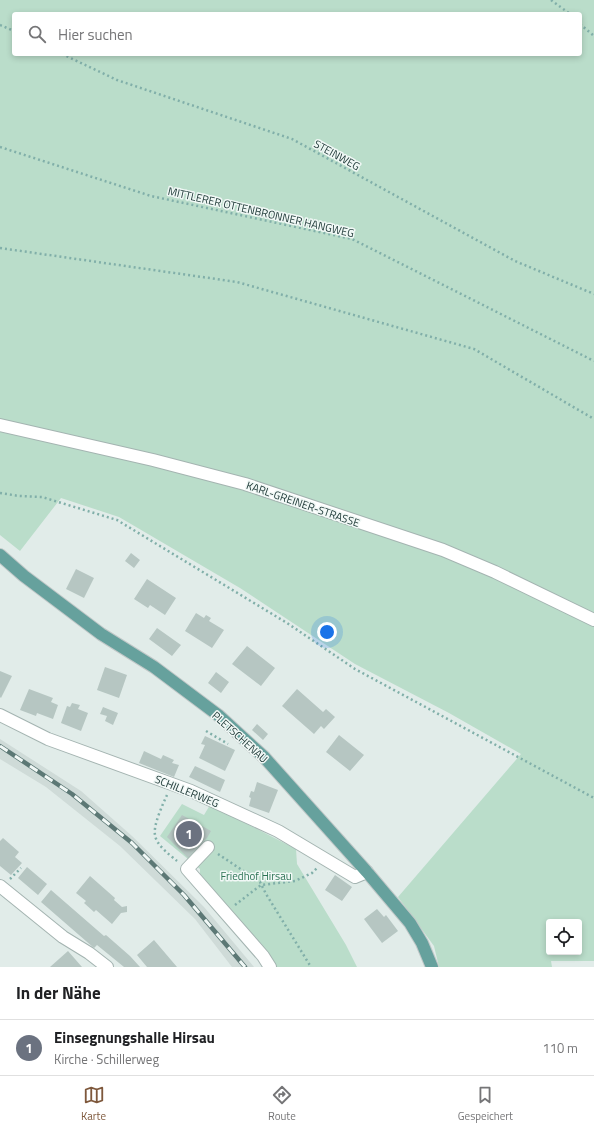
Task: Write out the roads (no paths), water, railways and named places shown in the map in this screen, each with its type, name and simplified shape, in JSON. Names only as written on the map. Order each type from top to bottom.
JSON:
[{"type":"main road","name":"PLETSCHENAU","points":[[0,555],[24,576],[100,634],[154,667],[218,715],[264,757],[367,872],[410,923],[422,943],[432,967]]},
{"type":"street","name":"KARL-GREINER-STRASSE","points":[[0,425],[153,460],[245,484],[443,550],[495,572],[594,620]]},
{"type":"street","name":"SCHILLERWEG","points":[[0,715],[48,739],[191,791],[278,831],[355,877],[367,872]]},
{"type":"street","points":[[208,847],[187,869],[263,956],[270,967]]},
{"type":"street","points":[[0,886],[63,937],[89,953],[107,967]]},
{"type":"railway","points":[[0,746],[72,794],[132,843],[184,895],[245,967]]},
{"type":"place","name":"Einsegnungshalle Hirsau","points":[[189,834]]},
{"type":"park label","name":"Friedhof Hirsau","points":[[256,876]]}]
